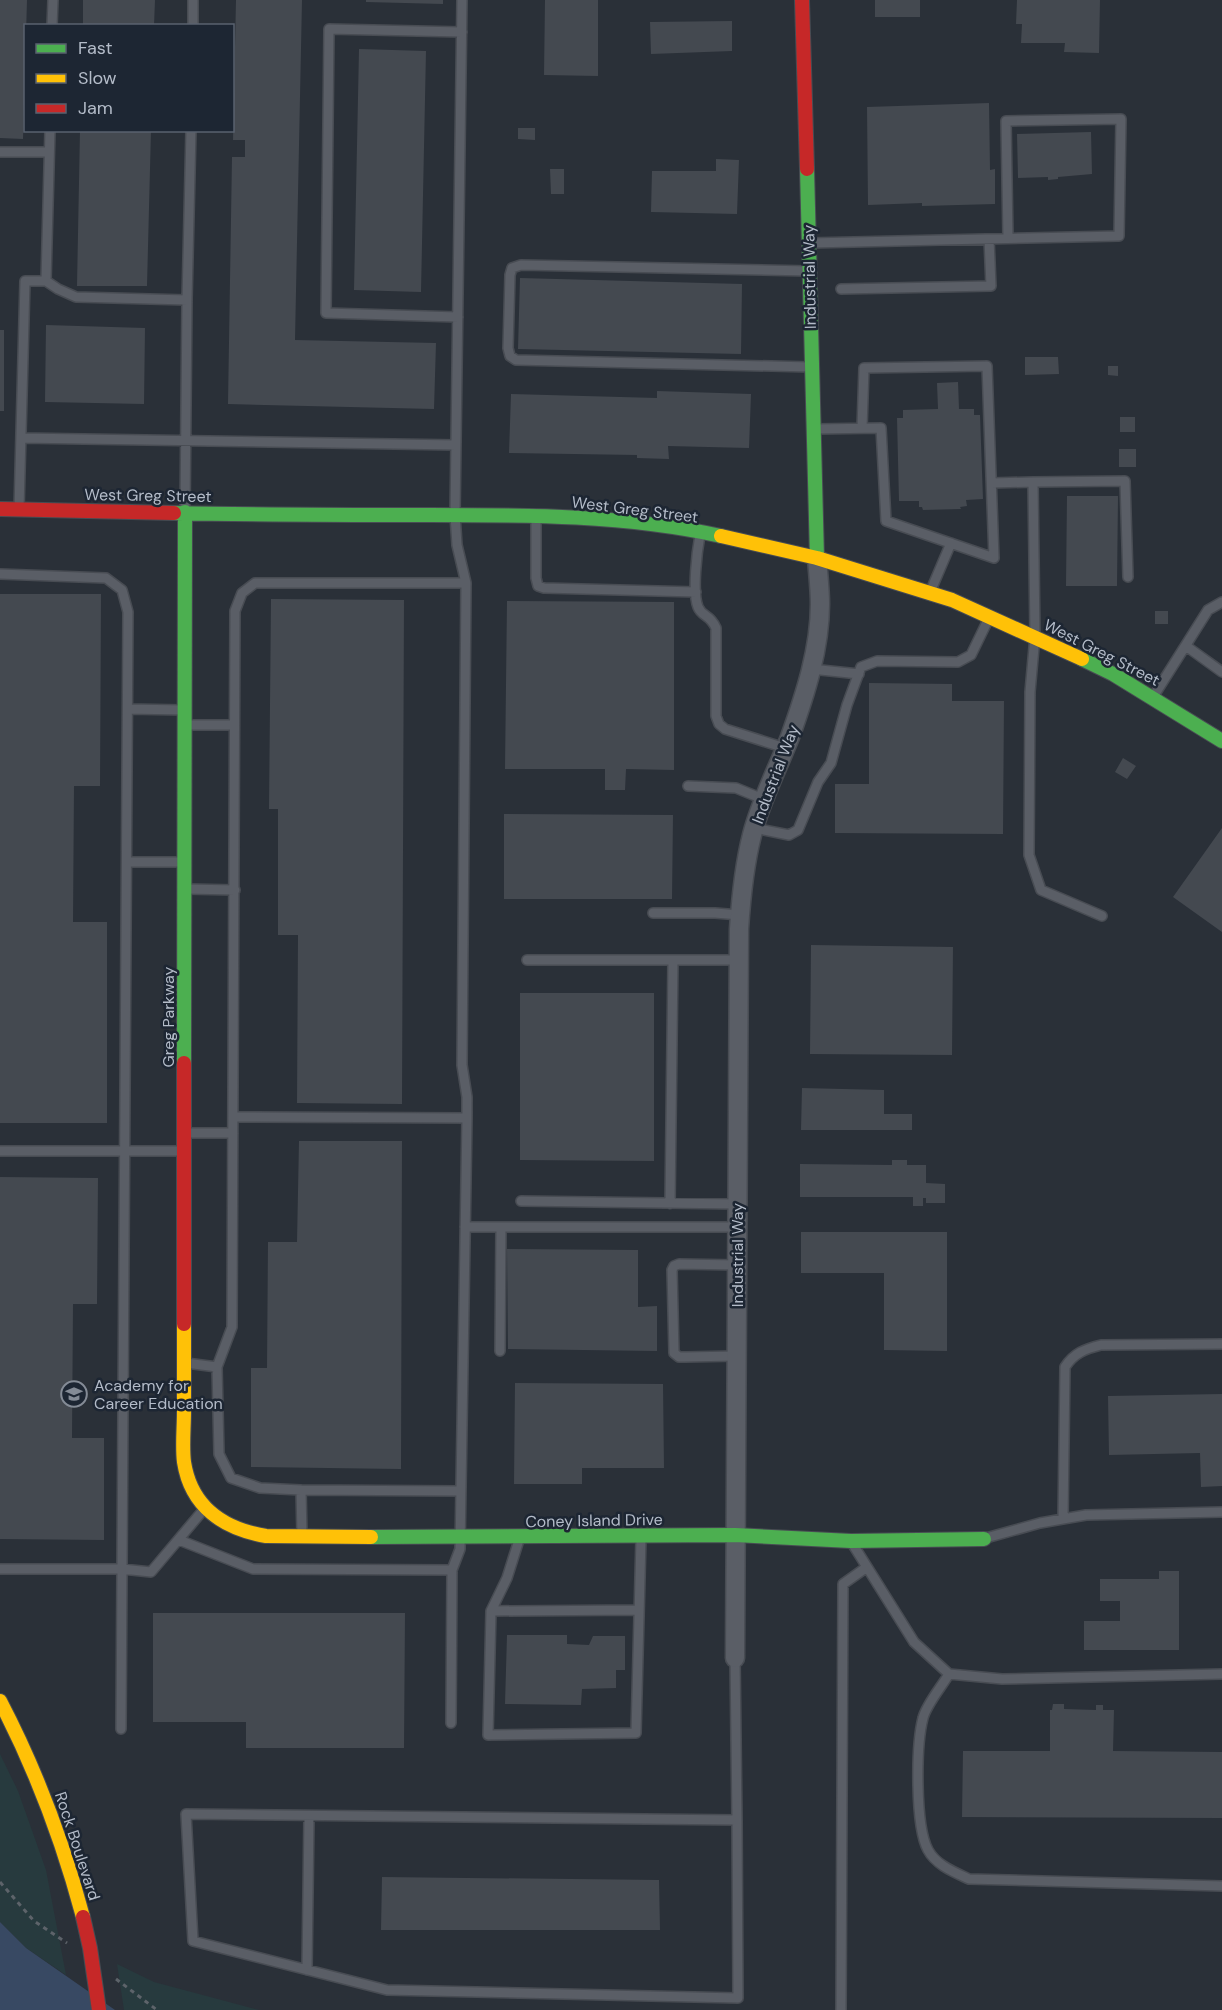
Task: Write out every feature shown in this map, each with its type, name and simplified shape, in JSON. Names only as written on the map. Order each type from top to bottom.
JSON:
[{"type":"street","name":"Industrial Way","points":[[735,1658],[740,915],[743,880],[754,828],[804,695],[811,669],[820,605],[808,271],[802,0]]},
{"type":"street","name":"West Greg Street","points":[[0,509],[536,515],[623,522],[700,533],[817,558],[930,593],[990,616],[1078,656],[1153,697],[1222,741]]},
{"type":"street","name":"Greg Parkway","points":[[185,512],[183,1462],[189,1484],[208,1511]]},
{"type":"street","name":"Coney Island Drive","points":[[208,1511],[227,1526],[247,1534],[302,1536],[460,1538],[735,1535],[851,1541],[984,1539]]},
{"type":"street","name":"Rock Boulevard","points":[[0,1701],[40,1783],[72,1873],[90,1948],[99,2010]]},
{"type":"lane","points":[[52,24],[53,0]]},
{"type":"lane","points":[[193,0],[193,24]]},
{"type":"lane","points":[[451,1723],[452,1570],[460,1549],[467,1118],[467,1097],[462,1065],[466,583],[456,544],[455,515],[462,0]]},
{"type":"lane","points":[[458,317],[326,313],[329,29],[462,32]]},
{"type":"lane","points":[[808,243],[1119,236],[1121,118],[1006,121],[1008,238]]},
{"type":"lane","points":[[46,281],[50,132]]},
{"type":"lane","points":[[185,512],[191,132]]},
{"type":"lane","points":[[0,152],[49,152]]},
{"type":"lane","points":[[841,289],[991,286],[989,239]]},
{"type":"lane","points":[[808,271],[521,265],[512,268],[510,275],[507,348],[510,356],[516,360],[811,367]]},
{"type":"lane","points":[[19,509],[25,281],[46,281],[76,297],[187,300]]},
{"type":"lane","points":[[813,429],[881,428],[886,521],[994,558],[987,366],[864,368],[862,428]]},
{"type":"lane","points":[[21,438],[456,445]]},
{"type":"lane","points":[[992,483],[1125,481],[1128,577]]},
{"type":"lane","points":[[1033,482],[1035,636],[1030,692],[1029,855],[1041,890],[1102,916]]},
{"type":"lane","points":[[536,515],[538,586],[696,592]]},
{"type":"lane","points":[[700,533],[696,556],[697,605],[712,619],[716,628],[716,716],[719,724],[726,729],[785,748]]},
{"type":"lane","points":[[930,593],[951,543]]},
{"type":"lane","points":[[0,574],[106,578],[122,590],[128,612],[121,1729]]},
{"type":"lane","points":[[460,1491],[260,1488],[231,1478],[219,1454],[217,1366],[232,1327],[235,611],[242,593],[255,583],[466,583]]},
{"type":"lane","points":[[1153,697],[1208,610],[1222,602]]},
{"type":"lane","points":[[754,828],[789,835],[798,830],[818,782],[831,763],[847,705],[861,667],[877,661],[958,662],[971,655],[990,616]]},
{"type":"lane","points":[[1186,646],[1222,672]]},
{"type":"lane","points":[[811,669],[859,674]]},
{"type":"lane","points":[[128,709],[185,710]]},
{"type":"lane","points":[[185,725],[234,725]]},
{"type":"lane","points":[[688,786],[736,788],[764,799]]},
{"type":"lane","points":[[127,862],[185,862]]},
{"type":"lane","points":[[185,889],[235,890]]},
{"type":"lane","points":[[653,913],[740,915]]},
{"type":"lane","points":[[527,960],[739,960]]},
{"type":"lane","points":[[670,1204],[673,960]]},
{"type":"lane","points":[[233,1117],[467,1118]]},
{"type":"lane","points":[[184,1132],[233,1132]]},
{"type":"lane","points":[[0,1151],[184,1151]]},
{"type":"lane","points":[[521,1201],[737,1204]]},
{"type":"lane","points":[[465,1227],[737,1227]]},
{"type":"lane","points":[[500,1351],[501,1227]]},
{"type":"lane","points":[[736,1356],[679,1357],[674,1353],[672,1270],[679,1264],[737,1265]]},
{"type":"lane","points":[[1063,1519],[1065,1367],[1071,1357],[1101,1345],[1222,1344]]},
{"type":"lane","points":[[184,1363],[217,1366]]},
{"type":"lane","points":[[301,1490],[302,1536]]},
{"type":"lane","points":[[0,1569],[122,1569],[152,1572],[178,1540],[208,1511]]},
{"type":"lane","points":[[984,1539],[1086,1515],[1222,1512]]},
{"type":"lane","points":[[520,1537],[507,1578],[491,1611],[488,1735],[636,1733],[641,1535]]},
{"type":"lane","points":[[178,1540],[253,1569],[452,1570]]},
{"type":"lane","points":[[851,1541],[914,1642],[949,1674],[1002,1679],[1222,1674]]},
{"type":"lane","points":[[841,2010],[843,1584],[867,1567]]},
{"type":"lane","points":[[491,1611],[639,1610]]},
{"type":"lane","points":[[735,1658],[737,1820],[738,1998],[387,1990],[193,1941],[186,1814],[737,1820]]},
{"type":"lane","points":[[949,1674],[923,1716],[918,1764],[918,1815],[928,1850],[945,1868],[969,1879],[1222,1886]]},
{"type":"lane","points":[[307,1970],[309,1815]]},
{"type":"path","points":[[0,1882],[34,1921],[70,1946]]},
{"type":"green space","points":[[0,1754],[18,1791],[46,1870],[66,1975],[26,1948],[0,1922]]},
{"type":"green space","points":[[117,1964],[154,1982],[259,2010],[124,2010]]},
{"type":"water","points":[[0,1922],[26,1948],[115,2010],[0,2010]]},
{"type":"building","points":[[0,0],[27,0],[26,24],[24,24],[23,139],[0,138]]},
{"type":"building","points":[[83,0],[155,0],[154,24],[83,24]]},
{"type":"building","points":[[236,0],[302,0],[295,340],[436,343],[434,409],[228,404],[232,157],[245,157],[245,140],[233,140]]},
{"type":"building","points":[[366,0],[443,0],[443,4],[366,2]]},
{"type":"building","points":[[545,0],[598,0],[598,76],[544,75]]},
{"type":"building","points":[[875,0],[920,0],[920,17],[875,17]]},
{"type":"building","points":[[1017,0],[1100,0],[1099,53],[1064,52],[1065,43],[1021,43],[1022,24],[1016,24]]},
{"type":"building","points":[[732,21],[732,51],[651,54],[650,22]]},
{"type":"building","points":[[359,49],[426,51],[421,292],[354,290]]},
{"type":"building","points":[[989,103],[990,170],[995,169],[995,204],[868,205],[867,107]]},
{"type":"building","points":[[518,128],[535,128],[535,140],[518,139]]},
{"type":"building","points":[[80,132],[151,132],[147,286],[77,286]]},
{"type":"building","points":[[1091,132],[1092,174],[1048,180],[1048,177],[1018,178],[1017,134]]},
{"type":"building","points":[[716,159],[739,160],[737,214],[651,212],[652,171],[716,171]]},
{"type":"building","points":[[550,169],[564,169],[564,194],[551,194]]},
{"type":"building","points":[[520,278],[742,284],[741,354],[518,349]]},
{"type":"building","points":[[46,325],[145,328],[144,404],[45,402]]},
{"type":"building","points":[[0,330],[4,330],[4,411],[0,411]]},
{"type":"building","points":[[1025,357],[1058,357],[1059,374],[1025,375]]},
{"type":"building","points":[[1108,366],[1118,366],[1118,376],[1108,375]]},
{"type":"building","points":[[958,382],[959,409],[974,409],[974,415],[980,415],[983,499],[966,500],[967,506],[960,507],[961,509],[923,510],[919,507],[919,501],[899,501],[897,418],[903,418],[903,410],[938,409],[937,383]]},
{"type":"building","points":[[657,391],[751,394],[749,448],[668,446],[669,459],[637,458],[637,455],[509,453],[511,394],[657,398]]},
{"type":"building","points":[[1120,417],[1135,417],[1135,432],[1120,432]]},
{"type":"building","points":[[1119,449],[1136,449],[1136,467],[1119,467]]},
{"type":"building","points":[[1067,496],[1118,496],[1117,586],[1066,586]]},
{"type":"building","points":[[0,594],[101,594],[100,786],[74,786],[73,922],[107,922],[107,1123],[0,1123]]},
{"type":"building","points":[[271,599],[404,600],[402,1104],[297,1103],[298,935],[278,935],[278,809],[269,809]]},
{"type":"building","points":[[507,601],[674,602],[674,770],[626,769],[625,790],[605,790],[605,769],[505,769]]},
{"type":"building","points":[[1155,611],[1168,611],[1168,624],[1155,624]]},
{"type":"building","points":[[869,683],[952,684],[952,701],[1004,701],[1003,834],[835,833],[835,784],[869,784]]},
{"type":"building","points":[[1123,758],[1136,766],[1127,779],[1115,772]]},
{"type":"building","points":[[504,814],[673,815],[672,899],[504,899]]},
{"type":"building","points":[[1222,828],[1222,932],[1173,897]]},
{"type":"building","points":[[811,945],[953,947],[952,1055],[810,1054]]},
{"type":"building","points":[[520,993],[654,993],[654,1161],[520,1160]]},
{"type":"building","points":[[802,1088],[884,1090],[884,1114],[912,1114],[912,1130],[801,1130]]},
{"type":"building","points":[[299,1141],[402,1141],[401,1469],[251,1467],[251,1368],[267,1368],[268,1242],[297,1242]]},
{"type":"building","points":[[892,1160],[907,1160],[907,1165],[926,1165],[926,1183],[945,1184],[945,1203],[926,1203],[926,1198],[923,1198],[923,1206],[913,1206],[913,1197],[800,1197],[800,1164],[892,1165]]},
{"type":"building","points":[[0,1177],[98,1178],[97,1304],[73,1304],[72,1438],[104,1438],[104,1540],[0,1539]]},
{"type":"building","points":[[801,1232],[947,1232],[947,1351],[884,1350],[884,1273],[801,1273]]},
{"type":"building","points":[[507,1249],[638,1250],[638,1307],[657,1306],[657,1351],[508,1349]]},
{"type":"building","points":[[515,1383],[663,1384],[664,1468],[582,1468],[582,1484],[514,1484]]},
{"type":"building","points":[[1222,1394],[1222,1486],[1201,1487],[1200,1453],[1109,1455],[1108,1396]]},
{"type":"building","points":[[1159,1571],[1179,1571],[1179,1650],[1084,1650],[1084,1621],[1120,1621],[1120,1601],[1100,1601],[1100,1579],[1159,1579]]},
{"type":"building","points":[[153,1613],[405,1613],[404,1748],[246,1748],[246,1722],[153,1722]]},
{"type":"building","points":[[507,1635],[567,1635],[567,1644],[589,1645],[593,1636],[625,1636],[625,1670],[616,1670],[616,1688],[582,1689],[581,1705],[505,1704]]},
{"type":"building","points":[[1053,1704],[1064,1704],[1064,1709],[1096,1710],[1096,1705],[1103,1705],[1103,1710],[1114,1710],[1113,1751],[1222,1752],[1222,1818],[962,1817],[963,1751],[1050,1751],[1050,1710]]},
{"type":"building","points":[[382,1877],[659,1880],[660,1930],[381,1930]]},
{"type":"traffic: fast","points":[[807,169],[817,558]]},
{"type":"traffic: fast","points":[[184,1063],[185,512]]},
{"type":"traffic: fast","points":[[174,513],[503,515],[576,518],[649,524],[721,536]]},
{"type":"traffic: fast","points":[[1082,659],[1113,674],[1222,741]]},
{"type":"traffic: fast","points":[[371,1537],[735,1535],[851,1541],[984,1539]]},
{"type":"traffic: slow","points":[[721,536],[817,558],[952,600],[1082,659]]},
{"type":"traffic: slow","points":[[184,1324],[184,1462],[194,1492],[202,1503],[223,1521],[251,1533],[266,1536],[371,1537]]},
{"type":"traffic: slow","points":[[0,1701],[48,1807],[83,1917]]},
{"type":"traffic: jam","points":[[802,0],[807,169]]},
{"type":"traffic: jam","points":[[0,509],[174,513]]},
{"type":"traffic: jam","points":[[184,1063],[184,1324]]},
{"type":"traffic: jam","points":[[83,1917],[99,2010]]},
{"type":"place","name":"Academy for Career Education","points":[[74,1394]]}]
